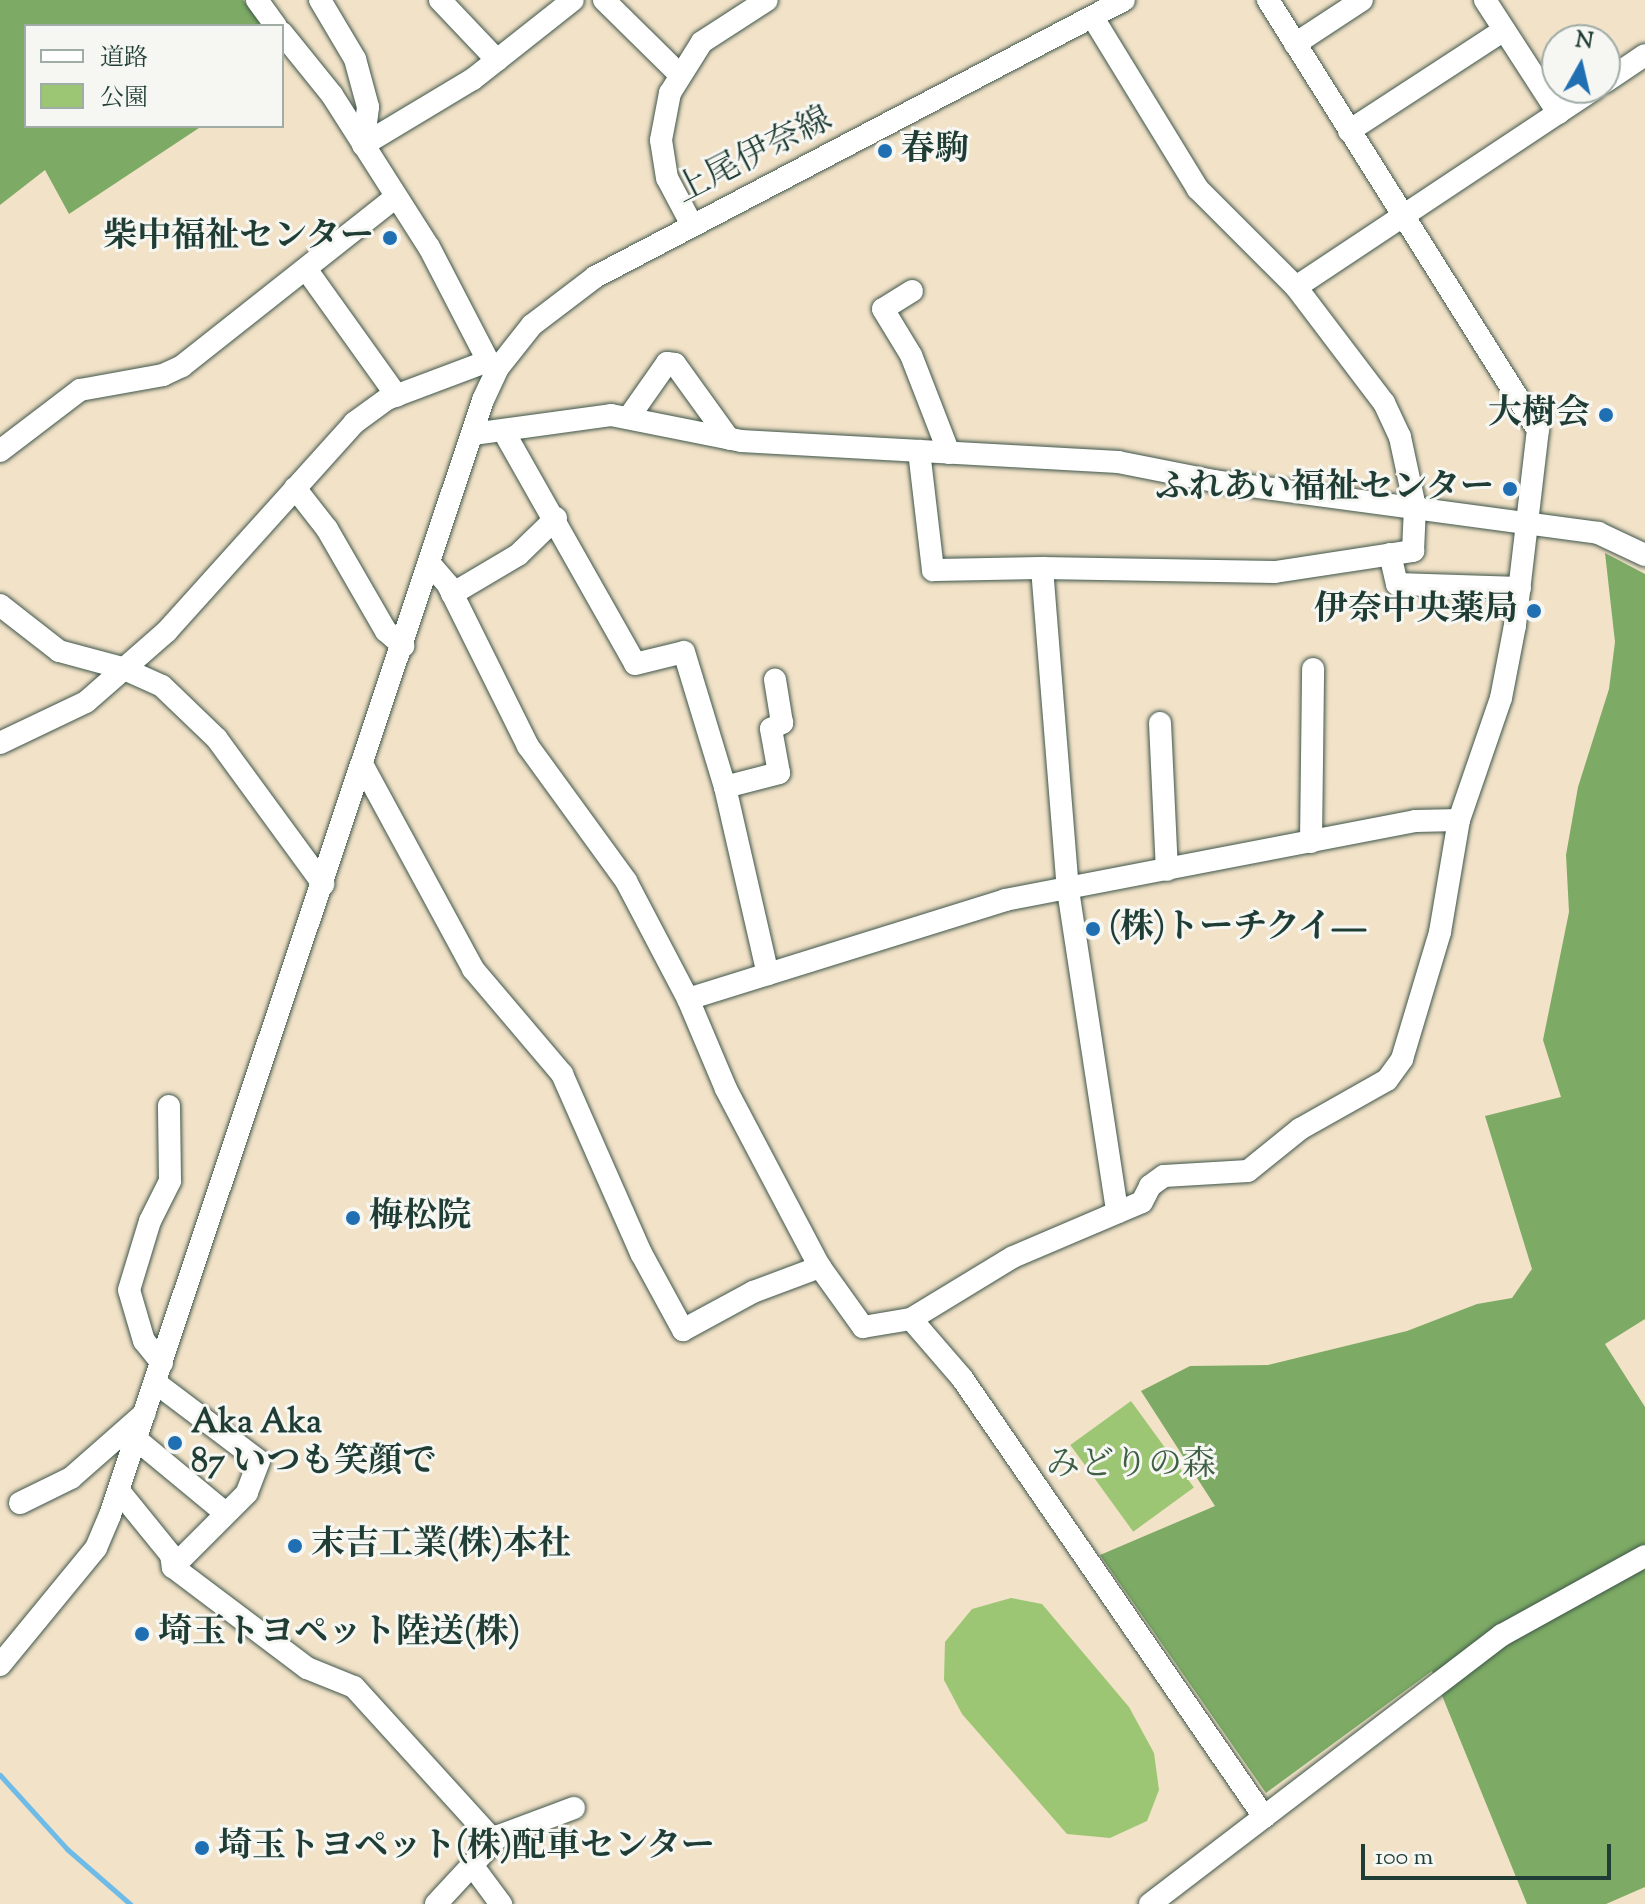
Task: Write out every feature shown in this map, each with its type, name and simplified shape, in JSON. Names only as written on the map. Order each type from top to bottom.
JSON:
[{"type":"street","points":[[257,0],[275,24]]},
{"type":"street","points":[[320,0],[355,59],[368,107],[363,145]]},
{"type":"street","points":[[440,0],[497,60]]},
{"type":"street","points":[[363,145],[497,60],[573,0]]},
{"type":"street","points":[[604,0],[678,73]]},
{"type":"street","points":[[692,225],[667,178],[661,140],[678,73],[702,42],[767,0]]},
{"type":"street","name":"上尾伊奈線","points":[[0,1665],[96,1548],[119,1491],[403,646],[493,364],[567,295],[692,225],[1094,19],[1124,0]]},
{"type":"street","points":[[430,564],[452,594],[507,711],[626,881],[688,999],[726,1089],[820,1267],[863,1327],[911,1319],[1013,1257],[1142,1202],[1150,1186],[1164,1176],[1248,1171],[1300,1129],[1387,1080],[1402,1059],[1440,932],[1459,820],[1501,698],[1520,588],[1538,430],[1534,417],[1403,217],[1268,0]]},
{"type":"street","points":[[1295,44],[1362,0]]},
{"type":"street","points":[[1485,0],[1558,113]]},
{"type":"street","points":[[919,451],[933,570],[1042,568],[1275,572],[1413,551],[1415,507],[1400,437],[1384,403],[1296,287],[1198,189],[1094,19]]},
{"type":"street","points":[[1349,131],[1504,30]]},
{"type":"street","points":[[0,743],[86,702],[167,631],[354,423],[397,396],[493,364],[455,292],[332,95],[284,35]]},
{"type":"street","points":[[1621,71],[1645,55]]},
{"type":"street","points":[[1296,287],[1571,104]]},
{"type":"street","points":[[0,451],[80,390],[163,375],[182,366],[395,198]]},
{"type":"street","points":[[306,269],[397,396]]},
{"type":"street","points":[[912,291],[883,309],[911,355],[949,453]]},
{"type":"street","points":[[629,417],[667,363],[675,364],[729,439]]},
{"type":"street","points":[[473,434],[611,415],[729,439],[1150,466],[1214,481],[1598,533],[1645,555]]},
{"type":"street","points":[[504,432],[556,518],[635,664],[684,652],[725,787],[768,974]]},
{"type":"street","points":[[295,488],[327,529],[386,631],[403,646]]},
{"type":"street","points":[[452,594],[518,555],[556,518]]},
{"type":"street","points":[[1390,554],[1397,584],[1520,588]]},
{"type":"street","points":[[1042,568],[1068,890],[1117,1212]]},
{"type":"street","points":[[0,605],[59,651],[122,668],[162,686],[217,739],[323,884]]},
{"type":"street","points":[[1311,842],[1313,669]]},
{"type":"street","points":[[725,787],[779,773],[771,729],[782,723],[775,680]]},
{"type":"street","points":[[1160,723],[1167,870]]},
{"type":"street","points":[[363,766],[473,969],[562,1074],[641,1253],[683,1330],[753,1292],[820,1267]]},
{"type":"street","points":[[688,999],[1005,900],[1415,821],[1459,820]]},
{"type":"street","points":[[169,1106],[170,1181],[145,1233],[129,1290],[144,1341],[159,1373],[259,1461],[247,1493],[224,1512],[173,1567]]},
{"type":"street","points":[[911,1319],[962,1378],[1264,1817]]},
{"type":"street","points":[[20,1503],[71,1478],[146,1412]]},
{"type":"street","points":[[137,1440],[224,1512]]},
{"type":"street","points":[[119,1491],[171,1555],[173,1567],[307,1668],[354,1687],[494,1841]]},
{"type":"street","points":[[1150,1904],[1502,1635],[1645,1556]]},
{"type":"street","points":[[436,1904],[494,1841],[574,1808]]},
{"type":"street","points":[[472,1865],[501,1904]]},
{"type":"green space","points":[[0,0],[243,0],[261,24],[24,24],[24,128],[199,128],[69,214],[45,170],[0,205]]},
{"type":"green space","points":[[1605,553],[1645,574],[1645,1319],[1605,1344],[1645,1407],[1645,1887],[1606,1904],[1527,1904],[1432,1671],[1266,1793],[1100,1555],[1215,1506],[1141,1391],[1190,1366],[1268,1365],[1407,1331],[1477,1304],[1512,1298],[1532,1269],[1485,1116],[1561,1097],[1543,1040],[1569,912],[1566,855],[1578,787],[1609,689],[1615,642]]},
{"type":"green space","name":"みどりの森","points":[[1131,1401],[1194,1488],[1133,1532],[1070,1445]]},
{"type":"green space","points":[[1011,1598],[1042,1604],[1129,1707],[1154,1753],[1159,1790],[1147,1821],[1110,1838],[1067,1834],[962,1714],[944,1680],[945,1642],[972,1609]]},
{"type":"waterway","points":[[0,1775],[67,1849],[130,1904]]},
{"type":"place","name":"春駒","points":[[885,151]]},
{"type":"place","name":"柴中福祉センター","points":[[390,238]]},
{"type":"place","name":"大樹会","points":[[1606,415]]},
{"type":"place","name":"ふれあい福祉センター","points":[[1510,489]]},
{"type":"place","name":"伊奈中央薬局","points":[[1534,611]]},
{"type":"place","name":"(株)トーチクイ―","points":[[1093,929]]},
{"type":"place","name":"梅松院","points":[[353,1218]]},
{"type":"place","name":"Aka Aka 87 いつも笑顔で","points":[[175,1443]]},
{"type":"place","name":"末吉工業(株)本社","points":[[295,1546]]},
{"type":"place","name":"埼玉トヨペット陸送(株)","points":[[142,1634]]},
{"type":"place","name":"埼玉トヨペット(株)配車センター","points":[[202,1848]]}]
